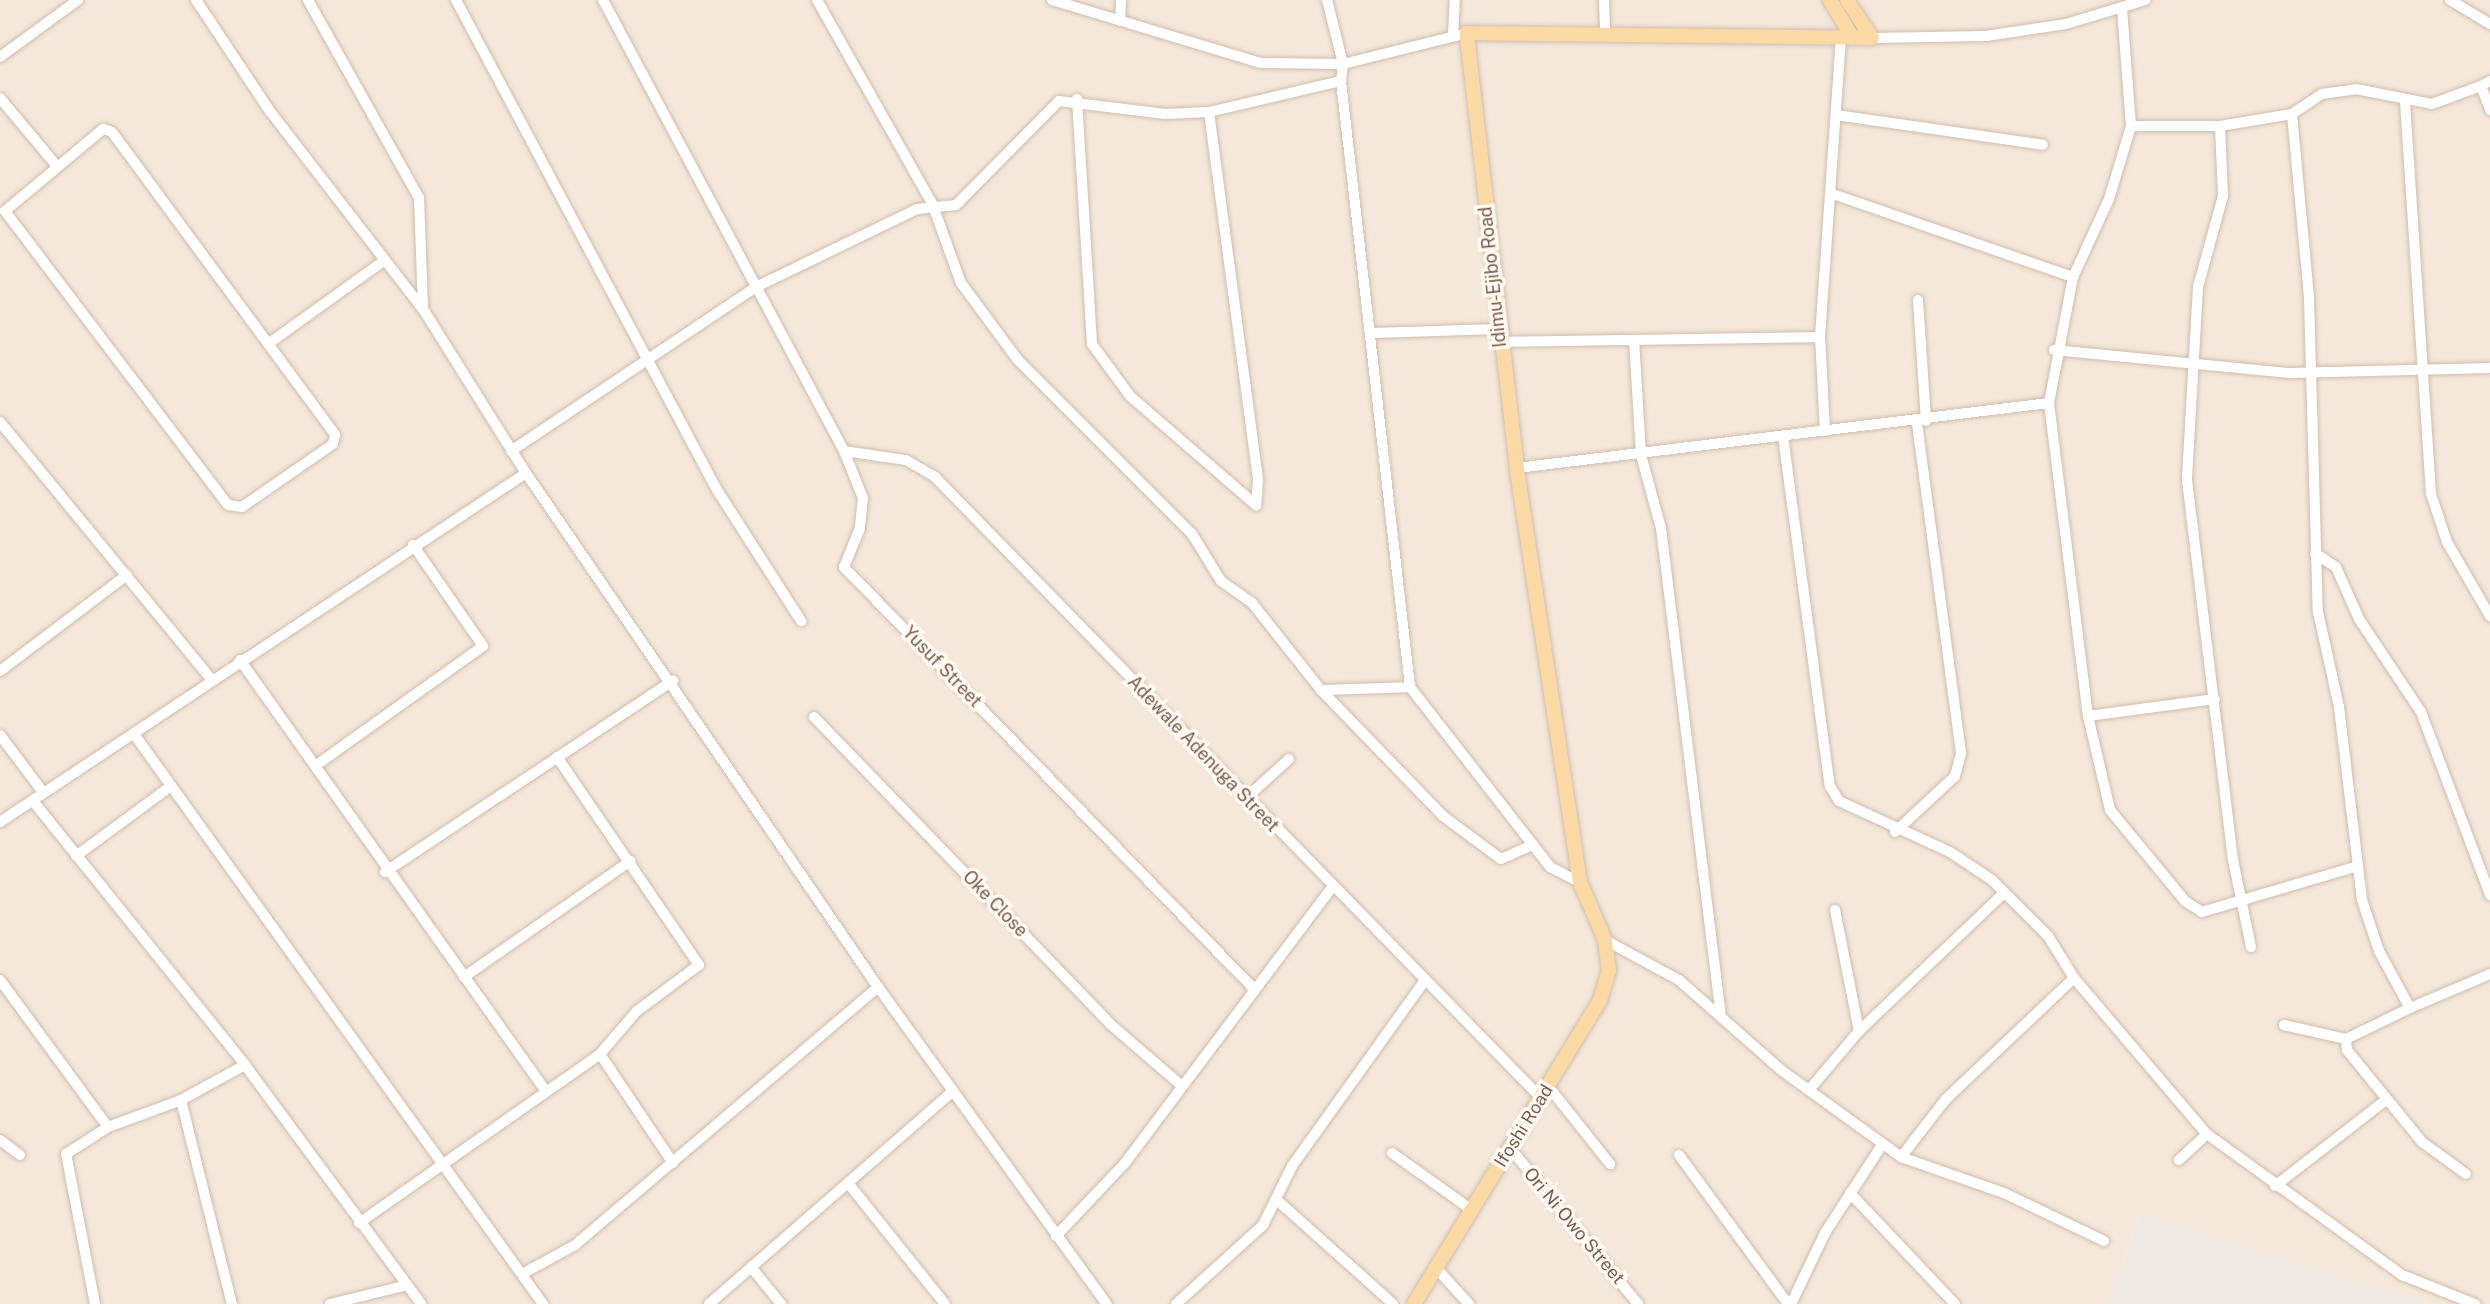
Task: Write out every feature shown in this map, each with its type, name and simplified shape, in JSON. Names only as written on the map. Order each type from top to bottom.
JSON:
[{"type":"main road","points":[[1830,0],[1847,38]]},
{"type":"main road","points":[[1847,0],[1871,38]]},
{"type":"main road","points":[[1460,34],[1605,32],[1871,38]]},
{"type":"main road","name":"Idimu-Ejibo Road","points":[[1460,34],[1517,468],[1580,882],[1605,940]]},
{"type":"main road","name":"Ifoshi Road","points":[[1414,1304],[1606,987],[1605,940]]},
{"type":"street","points":[[0,57],[78,0]]},
{"type":"street","points":[[196,0],[269,110],[423,309],[511,451],[673,681],[878,987],[1107,1304]]},
{"type":"street","points":[[308,0],[419,198],[423,309]]},
{"type":"street","points":[[456,0],[717,490],[801,621]]},
{"type":"street","name":"Yusuf Street","points":[[603,0],[844,451],[863,498],[860,528],[844,567],[1254,989]]},
{"type":"street","points":[[817,0],[932,203],[961,283],[990,325],[1084,432],[1192,534],[1221,581],[1252,603],[1321,690],[1443,816],[1501,859],[1533,845]]},
{"type":"street","points":[[1052,0],[1261,63],[1343,64],[1460,34],[1455,0]]},
{"type":"street","points":[[1120,21],[1121,0]]},
{"type":"street","points":[[1327,0],[1343,64],[1340,81],[1410,687],[1550,867],[1580,882]]},
{"type":"street","points":[[1604,0],[1605,32]]},
{"type":"street","points":[[1871,38],[1986,36],[2122,9],[2145,0]]},
{"type":"street","points":[[2450,0],[2490,24]]},
{"type":"street","points":[[2122,9],[2131,126],[2109,199],[2073,277],[2054,350],[2049,403],[2088,716],[2107,803],[2149,861],[2192,908],[2212,911],[2358,866]]},
{"type":"street","points":[[1825,431],[1820,337],[1833,194],[1836,115],[1847,38]]},
{"type":"street","points":[[511,451],[644,356],[756,287],[932,203],[964,200],[1054,104],[1077,99],[1165,114],[1209,112],[1340,81]]},
{"type":"street","points":[[2131,126],[2220,126],[2292,114],[2322,94],[2356,89],[2386,91],[2405,102],[2432,104],[2485,83],[2490,110]]},
{"type":"street","points":[[0,98],[56,165]]},
{"type":"street","points":[[1077,99],[1092,344],[1139,404],[1256,505],[1258,479],[1209,112]]},
{"type":"street","points":[[2405,102],[2437,518],[2490,616]]},
{"type":"street","points":[[2292,114],[2309,298],[2307,372],[2318,612],[2337,698],[2368,925],[2410,1008]]},
{"type":"street","points":[[1836,115],[2043,145]]},
{"type":"street","points":[[2220,126],[2223,196],[2198,287],[2198,366],[2187,480],[2251,947]]},
{"type":"street","points":[[103,129],[112,132],[268,344],[335,439],[242,507],[231,507],[5,211],[56,165],[103,129]]},
{"type":"street","points":[[1833,194],[2073,277]]},
{"type":"street","points":[[268,344],[385,260]]},
{"type":"street","points":[[1895,832],[1955,776],[1961,753],[1922,422],[1918,300]]},
{"type":"street","points":[[1371,333],[1634,340],[1820,337]]},
{"type":"street","points":[[1634,340],[1641,456],[1661,528],[1720,1011]]},
{"type":"street","points":[[2054,350],[2198,366],[2307,372],[2490,368]]},
{"type":"street","points":[[1517,468],[1922,422],[2049,403]]},
{"type":"street","points":[[0,422],[212,680]]},
{"type":"street","points":[[1783,436],[1830,786],[1839,801],[1895,832],[1950,852],[2004,893],[2048,936],[2074,978],[2207,1134],[2275,1186],[2402,1275],[2475,1304]]},
{"type":"street","name":"Adewale Adenuga Street","points":[[844,451],[906,460],[935,477],[1331,889],[1544,1092],[1610,1164]]},
{"type":"street","points":[[0,822],[413,545],[526,473]]},
{"type":"street","points":[[315,766],[483,646],[413,545]]},
{"type":"street","points":[[2315,552],[2336,567],[2359,619],[2421,712],[2490,895]]},
{"type":"street","points":[[0,671],[127,575]]},
{"type":"street","points":[[240,660],[385,872],[545,1090]]},
{"type":"street","points":[[385,872],[673,681]]},
{"type":"street","points":[[1321,690],[1410,687]]},
{"type":"street","points":[[2088,716],[2215,699]]},
{"type":"street","name":"Oke Close","points":[[814,717],[1109,1023],[1182,1086]]},
{"type":"street","points":[[134,734],[543,1304]]},
{"type":"street","points":[[0,735],[43,792]]},
{"type":"street","points":[[359,1223],[441,1162],[600,1054],[637,1011],[699,965],[558,757]]},
{"type":"street","points":[[1246,798],[1289,760]]},
{"type":"street","points":[[76,856],[171,786]]},
{"type":"street","points":[[33,801],[245,1065],[404,1286],[421,1304]]},
{"type":"street","points":[[464,977],[630,861]]},
{"type":"street","points":[[1056,1236],[1125,1163],[1331,889]]},
{"type":"street","points":[[1809,1090],[1858,1031],[2004,893]]},
{"type":"street","points":[[1835,910],[1858,1031]]},
{"type":"street","points":[[1605,940],[1655,964],[1720,1011],[1809,1090],[1900,1157],[2004,1193],[2104,1241]]},
{"type":"street","points":[[2284,1025],[2346,1040],[2410,1008],[2490,974]]},
{"type":"street","points":[[1900,1157],[1946,1099],[2074,978]]},
{"type":"street","points":[[0,980],[108,1127]]},
{"type":"street","points":[[1176,1304],[1263,1224],[1278,1201],[1292,1166],[1426,980]]},
{"type":"street","points":[[522,1274],[575,1245],[878,987]]},
{"type":"street","points":[[2346,1040],[2347,1050],[2422,1142],[2466,1174]]},
{"type":"street","points":[[600,1054],[673,1163]]},
{"type":"street","points":[[95,1304],[64,1162],[66,1154],[108,1127],[181,1100],[245,1065]]},
{"type":"street","points":[[709,1304],[953,1091]]},
{"type":"street","points":[[181,1100],[232,1304]]},
{"type":"street","points":[[2275,1186],[2386,1100]]},
{"type":"street","points":[[2179,1160],[2207,1134]]},
{"type":"street","points":[[0,1140],[20,1155]]},
{"type":"street","points":[[1679,1155],[1789,1304],[1850,1193],[1882,1145]]},
{"type":"street","name":"Ori Ni Owo Street","points":[[1510,1148],[1639,1304]]},
{"type":"street","points":[[1392,1153],[1472,1210]]},
{"type":"street","points":[[848,1182],[945,1304]]},
{"type":"street","points":[[1850,1193],[1955,1304]]},
{"type":"street","points":[[1278,1201],[1393,1304]]},
{"type":"street","points":[[751,1267],[781,1304]]},
{"type":"street","points":[[1436,1268],[1469,1304]]},
{"type":"street","points":[[330,1304],[404,1286]]},
{"type":"shaded area","points":[[0,0],[2490,0],[2490,1304],[2427,1304],[2140,1214],[2108,1304],[0,1304]]},
{"type":"shaded area","points":[[2140,1214],[2427,1304],[2108,1304]]}]
